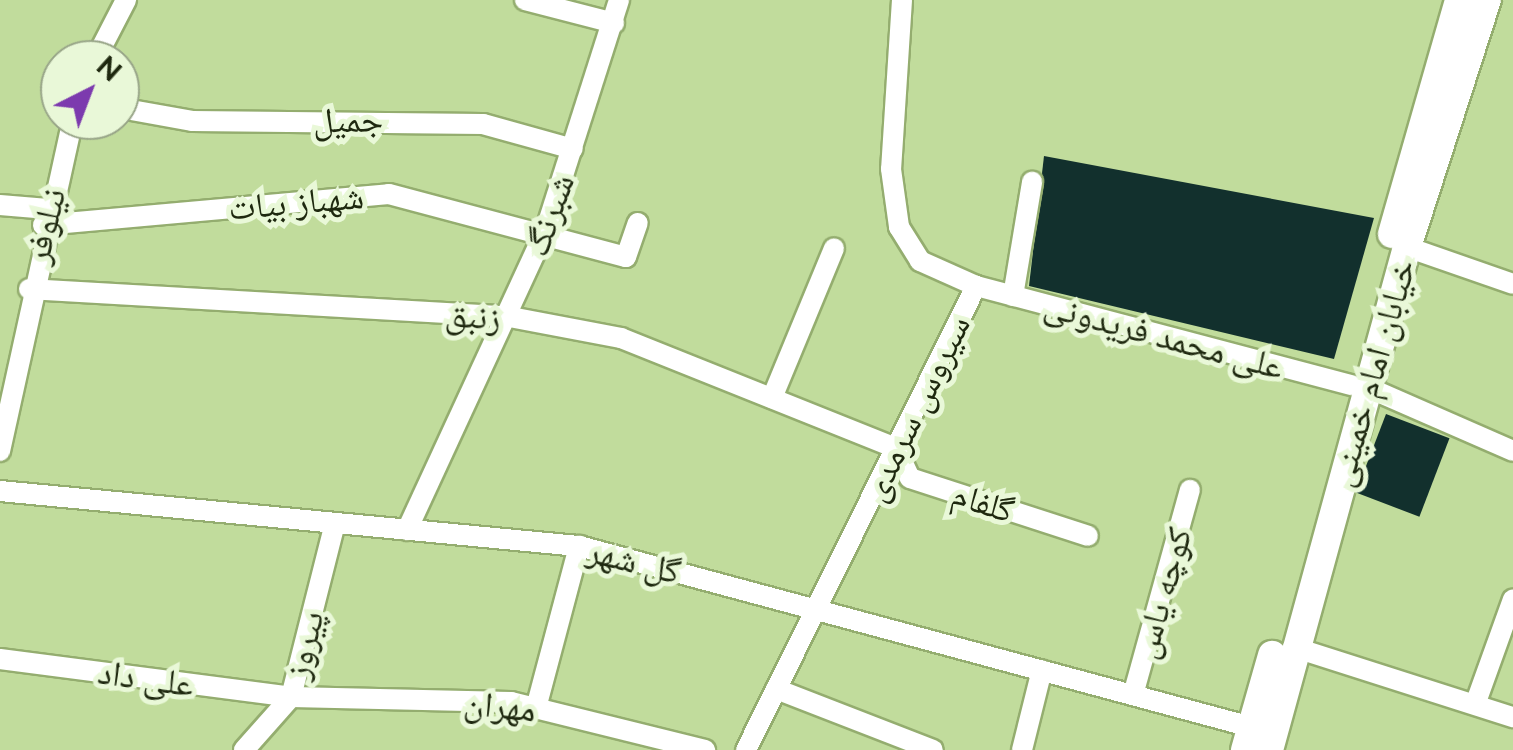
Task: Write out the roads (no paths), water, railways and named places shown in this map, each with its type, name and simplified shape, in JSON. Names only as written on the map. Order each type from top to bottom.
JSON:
[{"type":"main road","name":"خیابان امام خمینی","points":[[1269,750],[1459,0]]},
{"type":"main road","name":"خیابان امام خمینی","points":[[1248,738],[1486,0]]},
{"type":"street","points":[[105,40],[126,0]]},
{"type":"street","points":[[525,0],[614,23]]},
{"type":"street","name":"شبرنگ","points":[[407,530],[510,318],[545,232],[619,0]]},
{"type":"street","name":"سیروس سرمدی","points":[[816,609],[976,286],[920,261],[899,227],[890,169],[902,0]]},
{"type":"street","name":"جمیل","points":[[140,112],[192,121],[482,124],[573,149]]},
{"type":"street","name":"نیلوفر","points":[[0,451],[29,289],[67,140]]},
{"type":"street","points":[[1013,296],[1032,182]]},
{"type":"street","name":"شهباز بیات","points":[[0,205],[45,217],[388,194],[545,232],[626,257],[638,223]]},
{"type":"street","points":[[1407,247],[1513,284]]},
{"type":"street","points":[[772,398],[834,248]]},
{"type":"street","name":"علی محمد فریدونی","points":[[976,286],[1360,387],[1513,451]]},
{"type":"street","name":"زنبق","points":[[29,289],[510,318],[621,338],[896,448]]},
{"type":"street","name":"گلفام","points":[[896,448],[910,478],[1088,536]]},
{"type":"street","name":"کوچه یاس","points":[[1133,695],[1190,490]]},
{"type":"street","name":"گل شهر","points":[[0,491],[579,546],[1133,695],[1248,738]]},
{"type":"street","name":"پیروز","points":[[244,750],[292,697],[335,524]]},
{"type":"street","points":[[536,708],[579,546]]},
{"type":"street","points":[[746,750],[816,609]]},
{"type":"street","points":[[1476,702],[1511,613]]},
{"type":"street","points":[[1293,647],[1476,702],[1513,717]]},
{"type":"street","name":"علی داد","points":[[0,658],[292,697]]},
{"type":"street","points":[[1022,750],[1042,670]]},
{"type":"street","points":[[776,689],[934,750]]},
{"type":"street","name":"مهران","points":[[292,697],[536,708],[705,750]]}]
